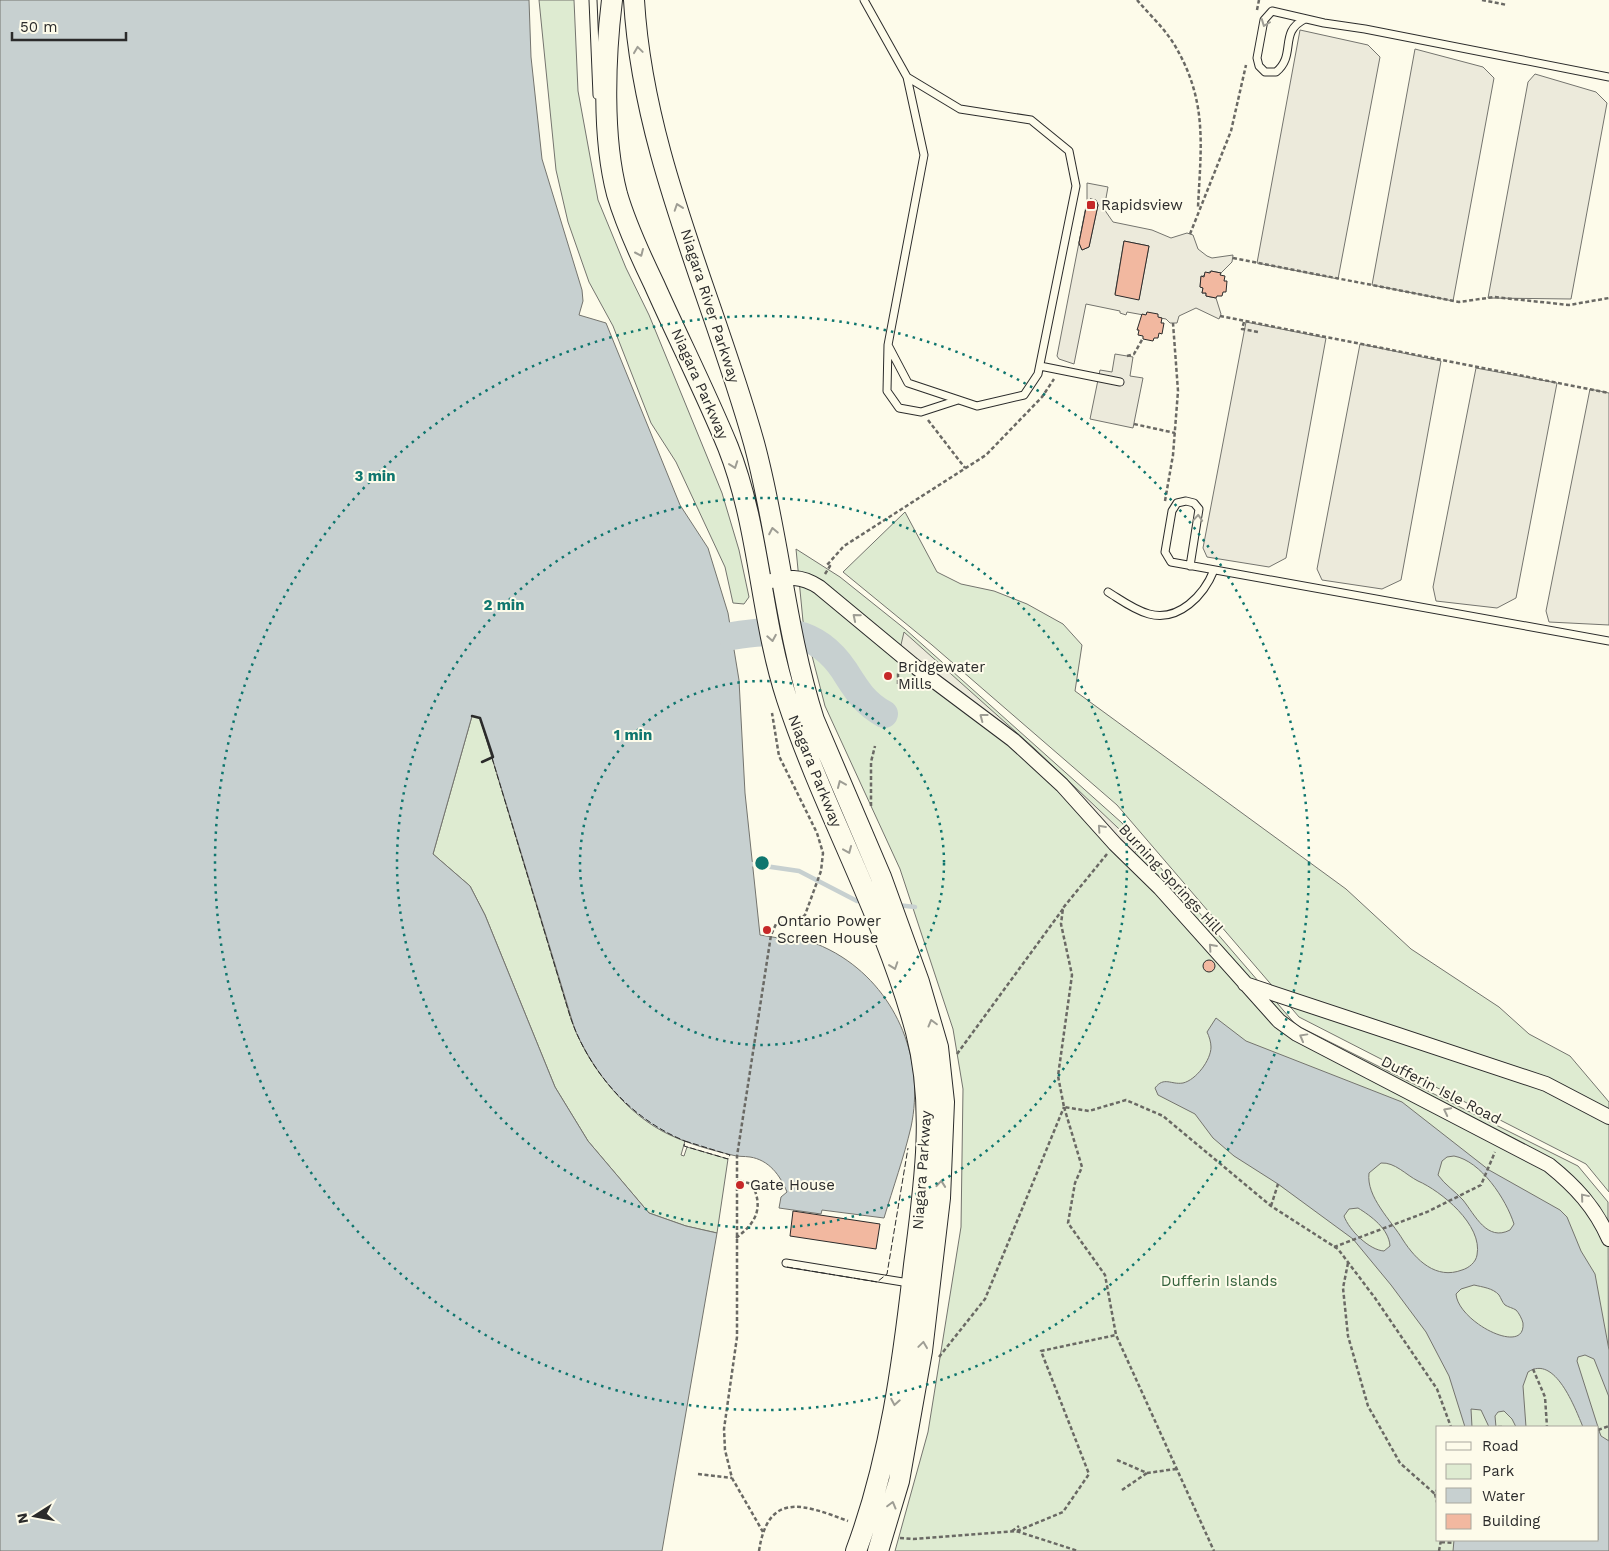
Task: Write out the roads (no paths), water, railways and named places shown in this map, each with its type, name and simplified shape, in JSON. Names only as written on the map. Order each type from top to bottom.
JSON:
[{"type":"main road","name":"Niagara Parkway","points":[[612,0],[606,81],[608,128],[616,190],[633,238],[733,461],[770,588],[779,674],[804,747],[871,879]]},
{"type":"main road","name":"Niagara River Parkway","points":[[634,0],[637,46],[649,113],[664,165],[746,416],[763,480],[770,588],[787,612]]},
{"type":"main road","name":"Niagara Parkway","points":[[787,612],[799,671],[814,720],[886,918],[933,1025],[941,1062],[945,1127],[934,1260],[922,1352],[899,1481],[878,1551]]},
{"type":"main road","name":"Niagara Parkway","points":[[856,1551],[886,1453],[912,1283],[925,1169],[927,1130],[925,1082],[912,1018],[886,918]]},
{"type":"street","name":"Burning Springs Hill","points":[[770,588],[803,578],[819,587],[913,665],[1013,740],[1062,785],[1115,844],[1160,888],[1244,983]]},
{"type":"street","points":[[1244,983],[1530,1078],[1546,1084],[1609,1117]]},
{"type":"street","name":"Dufferin Isle Road","points":[[1244,983],[1279,1021],[1297,1034],[1548,1165],[1572,1184],[1602,1222],[1609,1239]]},
{"type":"lane","points":[[592,0],[600,129],[607,163],[616,190]]},
{"type":"lane","points":[[864,0],[907,77],[924,155],[888,345],[887,391],[899,408],[921,412],[958,400]]},
{"type":"lane","points":[[1305,19],[1295,24],[1291,29],[1285,65],[1276,72],[1265,72],[1259,66],[1257,58],[1264,20],[1272,11],[1305,19],[1609,77]]},
{"type":"lane","points":[[888,345],[908,383],[977,406],[1024,395],[1038,374],[1040,366],[1076,186],[1069,151],[1031,120],[960,109],[907,77]]},
{"type":"lane","points":[[1040,366],[1120,382]]},
{"type":"lane","points":[[1190,566],[1199,509],[1194,503],[1186,501],[1177,503],[1172,511],[1165,552],[1171,562],[1190,566],[1609,641]]},
{"type":"lane","points":[[1108,592],[1149,614],[1170,614],[1195,600],[1205,590],[1214,570]]},
{"type":"lane","points":[[786,1263],[912,1283]]},
{"type":"water","points":[[0,0],[529,0],[531,57],[542,159],[582,290],[583,301],[579,315],[606,323],[680,505],[708,548],[728,613],[739,680],[745,793],[760,935],[785,939],[789,934],[823,946],[862,972],[878,989],[892,1009],[903,1031],[910,1054],[914,1078],[911,1127],[884,1218],[822,1210],[821,1214],[779,1208],[781,1197],[787,1192],[777,1174],[763,1161],[716,1151],[685,1141],[670,1135],[640,1116],[626,1104],[602,1076],[575,1030],[480,718],[472,716],[433,854],[470,886],[485,915],[555,1087],[588,1141],[649,1213],[686,1226],[717,1233],[662,1551],[0,1551]]},
{"type":"water","points":[[1216,1018],[1246,1041],[1402,1102],[1489,1170],[1560,1210],[1567,1217],[1581,1251],[1595,1274],[1609,1350],[1609,1397],[1594,1359],[1585,1355],[1578,1357],[1577,1361],[1598,1426],[1583,1426],[1563,1386],[1547,1370],[1538,1368],[1528,1372],[1523,1386],[1526,1426],[1516,1426],[1504,1411],[1498,1412],[1495,1416],[1496,1426],[1489,1426],[1481,1410],[1471,1409],[1472,1426],[1465,1426],[1449,1376],[1426,1332],[1353,1239],[1278,1184],[1234,1156],[1213,1138],[1195,1114],[1158,1095],[1155,1088],[1161,1082],[1183,1083],[1198,1074],[1206,1063],[1210,1052],[1211,1043],[1207,1032]],"holes":[[[1454,1156],[1474,1165],[1491,1182],[1499,1193],[1514,1224],[1510,1230],[1502,1233],[1488,1230],[1463,1200],[1441,1179],[1438,1175],[1442,1161],[1447,1157]],[[1381,1163],[1386,1163],[1400,1169],[1438,1193],[1458,1210],[1474,1232],[1477,1244],[1477,1255],[1470,1266],[1462,1270],[1444,1272],[1435,1270],[1414,1255],[1380,1208],[1371,1191],[1369,1173]],[[1358,1208],[1374,1219],[1383,1229],[1390,1246],[1384,1251],[1378,1250],[1366,1243],[1350,1227],[1344,1216],[1349,1209]],[[1474,1285],[1494,1291],[1505,1305],[1516,1310],[1523,1323],[1521,1333],[1514,1337],[1491,1332],[1468,1315],[1460,1305],[1456,1294],[1461,1289]]]},
{"type":"water","points":[[1599,1431],[1601,1436],[1609,1441],[1609,1551],[1453,1551],[1454,1541],[1599,1541]]},
{"type":"waterway","points":[[732,636],[749,633],[780,632],[808,638],[821,645],[833,656],[861,695],[884,714]]},
{"type":"waterway","points":[[751,864],[799,871],[857,901],[864,901]]},
{"type":"waterway","points":[[897,905],[915,907]]},
{"type":"place","name":"Rapidsview","points":[[1091,205]]},
{"type":"place","name":"Bridgewater Mills","points":[[888,676]]},
{"type":"place","name":"Ontario Power Screen House","points":[[767,930]]},
{"type":"place","name":"Gate House","points":[[740,1185]]},
{"type":"park label","name":"Dufferin Islands","points":[[1219,1281]]}]
